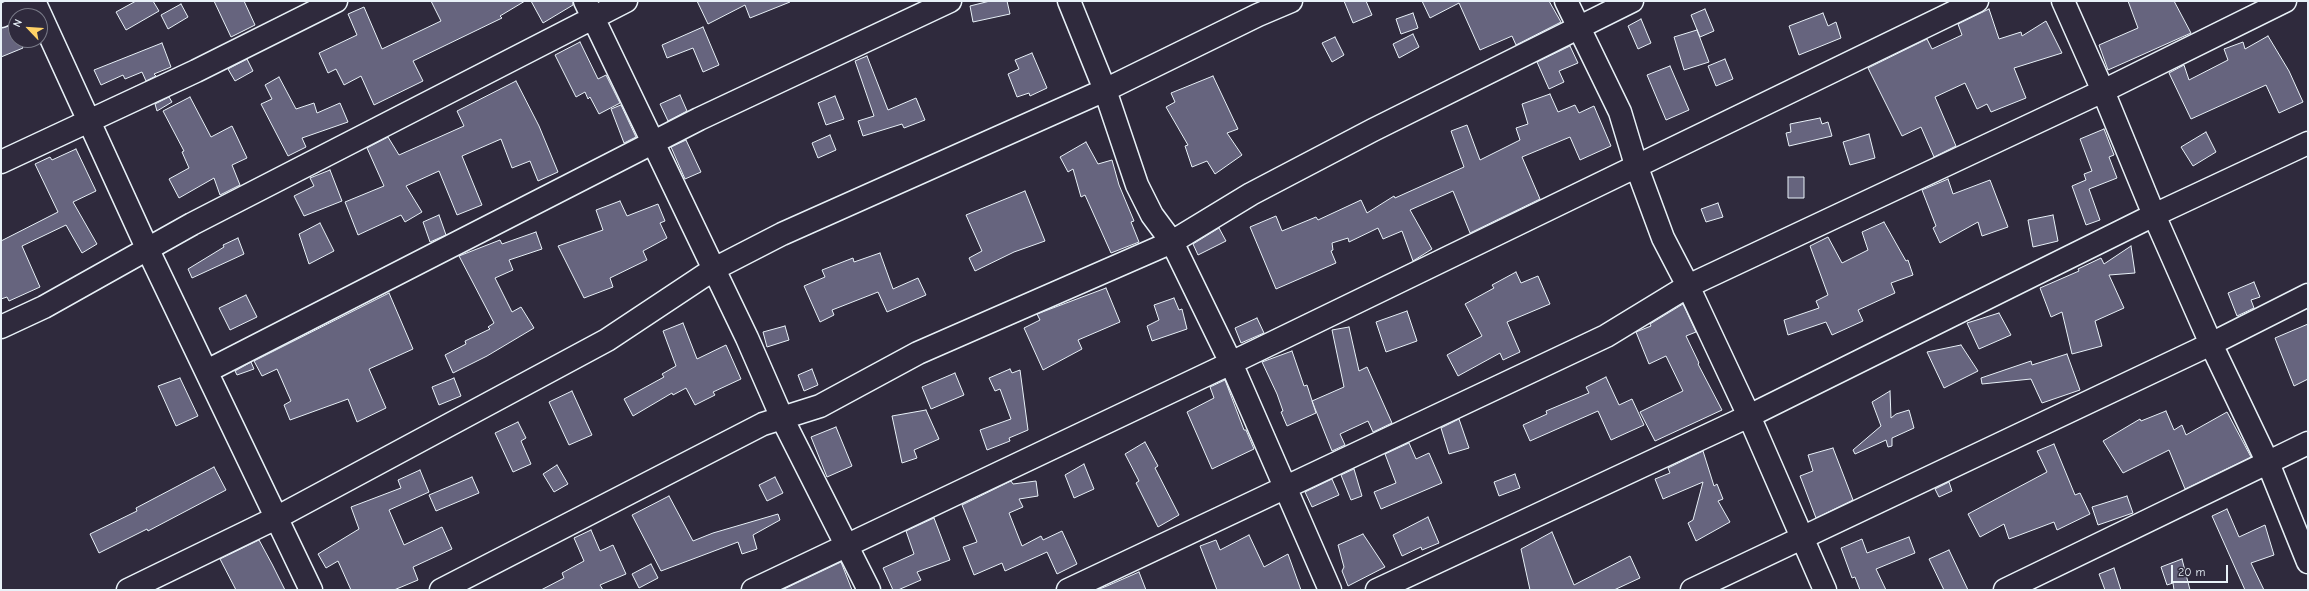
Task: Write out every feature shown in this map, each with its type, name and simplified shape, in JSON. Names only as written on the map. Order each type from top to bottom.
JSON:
[{"type":"street","points":[[1,16],[33,1],[147,248],[311,590]]},
{"type":"street","points":[[1,162],[88,120],[196,71],[336,1]]},
{"type":"street","points":[[1,326],[44,307],[147,248],[365,134],[487,74],[589,10],[626,1]]},
{"type":"street","points":[[207,371],[653,142],[950,1]]},
{"type":"street","points":[[1069,1],[1105,90],[1137,185],[1152,215],[1172,242],[1231,363],[1287,488],[1330,590]]},
{"type":"street","points":[[128,590],[276,518],[607,340],[714,269],[782,234],[1105,90],[1258,15],[1291,1]]},
{"type":"street","points":[[1566,1],[1577,28],[1601,71],[1620,112],[1636,165],[1663,238],[1688,286],[1749,416],[1825,590]]},
{"type":"street","points":[[441,590],[763,424],[820,406],[918,353],[1172,242],[1251,194],[1353,140],[1632,1]]},
{"type":"street","points":[[753,590],[846,544],[1231,363],[1976,1]]},
{"type":"street","points":[[2063,1],[2103,91],[2154,215],[2211,344],[2268,463],[2308,562]]},
{"type":"street","points":[[1068,590],[1287,488],[1606,336],[1688,286],[2103,91],[2284,1]]},
{"type":"street","points":[[589,10],[622,74],[782,418],[869,590]]},
{"type":"street","points":[[1377,590],[1749,416],[2154,215],[2308,143]]},
{"type":"street","points":[[1692,590],[2211,344],[2308,295]]},
{"type":"street","points":[[2005,590],[2308,443]]},
{"type":"building","points":[[136,1],[153,1],[159,11],[126,30],[116,12]]},
{"type":"building","points":[[214,1],[244,1],[255,25],[231,37]]},
{"type":"building","points":[[431,1],[525,1],[500,16],[502,18],[413,61],[423,81],[374,105],[361,76],[344,85],[336,69],[328,73],[319,53],[357,35],[348,14],[364,7],[382,49],[441,21]]},
{"type":"building","points":[[531,1],[573,1],[573,5],[543,23]]},
{"type":"building","points":[[697,1],[790,2],[750,18],[745,5],[708,24]]},
{"type":"building","points":[[990,1],[1007,1],[1010,14],[973,22],[970,6]]},
{"type":"building","points":[[1344,1],[1366,1],[1372,15],[1353,23]]},
{"type":"building","points":[[1422,1],[1549,1],[1561,22],[1516,45],[1512,36],[1480,50],[1459,3],[1430,18]]},
{"type":"building","points":[[2128,1],[2174,1],[2191,33],[2108,70],[2099,45],[2138,28]]},
{"type":"building","points":[[181,4],[188,17],[168,29],[161,15]]},
{"type":"building","points":[[1705,9],[1714,31],[1700,37],[1691,15]]},
{"type":"building","points":[[1989,9],[1999,39],[2021,32],[2022,36],[2046,21],[2062,53],[2014,68],[2026,98],[1991,112],[1987,104],[1977,109],[1965,83],[1935,97],[1956,146],[1934,157],[1921,127],[1902,136],[1868,68],[1927,39],[1932,49],[1962,35],[1958,24]]},
{"type":"building","points":[[1413,13],[1418,28],[1401,34],[1396,19]]},
{"type":"building","points":[[1823,13],[1828,26],[1836,22],[1841,38],[1799,55],[1789,26]]},
{"type":"building","points":[[1641,19],[1651,43],[1638,49],[1628,26]]},
{"type":"building","points":[[8,26],[8,48],[23,48],[1,57],[1,28]]},
{"type":"building","points":[[703,27],[719,65],[703,72],[693,48],[667,58],[662,45]]},
{"type":"building","points":[[1697,30],[1709,62],[1684,70],[1674,37]]},
{"type":"building","points":[[1413,34],[1419,47],[1399,58],[1393,44]]},
{"type":"building","points":[[2268,36],[2289,71],[2303,102],[2279,113],[2266,85],[2191,119],[2169,73],[2184,65],[2189,80],[2228,60],[2224,49],[2243,42],[2245,49]]},
{"type":"building","points":[[1335,37],[1344,55],[1332,62],[1322,43]]},
{"type":"building","points":[[580,42],[598,79],[606,75],[620,103],[599,114],[590,97],[588,99],[585,92],[576,97],[555,55]]},
{"type":"building","points":[[162,43],[171,67],[154,74],[156,76],[146,81],[142,72],[125,79],[123,75],[101,85],[94,70]]},
{"type":"building","points":[[1570,46],[1578,63],[1559,71],[1564,82],[1549,89],[1537,62]]},
{"type":"building","points":[[1032,53],[1047,88],[1030,96],[1029,93],[1017,97],[1008,74],[1019,69],[1015,60]]},
{"type":"building","points":[[867,56],[888,110],[916,98],[925,120],[904,128],[902,124],[863,136],[858,121],[874,116],[855,61]]},
{"type":"building","points":[[247,59],[253,71],[235,81],[228,69]]},
{"type":"building","points":[[1725,59],[1733,79],[1716,86],[1708,66]]},
{"type":"building","points":[[1670,66],[1689,110],[1666,120],[1647,75]]},
{"type":"building","points":[[1213,76],[1238,129],[1227,133],[1242,155],[1215,174],[1207,161],[1192,167],[1185,146],[1188,145],[1166,107],[1175,102],[1171,93]]},
{"type":"building","points":[[279,77],[296,109],[314,103],[317,113],[340,103],[348,122],[302,138],[306,147],[288,156],[261,104],[272,99],[265,85]]},
{"type":"building","points":[[516,81],[539,126],[558,172],[538,181],[530,161],[512,168],[501,139],[462,156],[482,205],[457,215],[439,171],[406,186],[422,212],[405,222],[401,215],[358,235],[345,202],[384,186],[367,148],[388,137],[399,155],[464,126],[457,111]]},
{"type":"building","points":[[1550,94],[1558,112],[1575,105],[1579,113],[1594,106],[1611,146],[1580,160],[1570,137],[1522,157],[1540,199],[1470,233],[1453,191],[1410,210],[1432,249],[1413,261],[1402,231],[1383,239],[1378,228],[1349,242],[1348,238],[1332,243],[1333,250],[1331,251],[1336,263],[1276,289],[1250,227],[1276,216],[1282,231],[1316,217],[1318,220],[1361,200],[1367,213],[1394,196],[1395,198],[1464,167],[1451,131],[1467,125],[1480,160],[1520,140],[1516,128],[1528,124],[1522,104]]},
{"type":"building","points":[[680,95],[687,111],[668,121],[660,104]]},
{"type":"building","points":[[835,96],[844,119],[826,125],[818,103]]},
{"type":"building","points":[[169,97],[172,102],[157,111],[155,104]]},
{"type":"building","points":[[190,97],[211,137],[232,126],[247,158],[232,165],[240,185],[220,195],[214,178],[179,198],[169,179],[189,168],[182,152],[184,151],[163,111]]},
{"type":"building","points":[[621,105],[636,137],[624,143],[611,109]]},
{"type":"building","points":[[1820,118],[1822,124],[1828,122],[1832,136],[1789,146],[1786,133],[1791,132],[1790,124]]},
{"type":"building","points":[[2104,129],[2114,155],[2109,157],[2117,178],[2089,189],[2100,220],[2086,225],[2072,186],[2086,180],[2084,174],[2092,171],[2080,139]]},
{"type":"building","points":[[2206,132],[2216,152],[2193,166],[2181,147]]},
{"type":"building","points":[[1869,134],[1875,158],[1850,165],[1843,142]]},
{"type":"building","points":[[830,135],[836,150],[818,158],[812,143]]},
{"type":"building","points":[[686,140],[701,172],[685,179],[671,147]]},
{"type":"building","points":[[1086,142],[1098,164],[1112,160],[1119,185],[1134,221],[1131,222],[1139,242],[1111,253],[1085,195],[1081,197],[1073,169],[1068,172],[1060,157]]},
{"type":"building","points":[[76,149],[96,191],[73,202],[97,244],[82,253],[66,225],[22,246],[40,287],[9,301],[7,297],[1,299],[1,241],[58,212],[35,164],[50,157],[52,160]]},
{"type":"building","points":[[330,170],[342,201],[304,216],[294,196],[314,186],[310,178]]},
{"type":"building","points":[[1788,177],[1804,177],[1804,198],[1788,198]]},
{"type":"building","points":[[1948,179],[1953,194],[1990,180],[2008,227],[1982,236],[1978,222],[1940,243],[1933,228],[1936,226],[1922,190]]},
{"type":"building","points":[[1025,191],[1045,241],[1014,252],[975,271],[969,258],[982,251],[966,215]]},
{"type":"building","points":[[620,201],[627,216],[658,204],[665,221],[660,223],[667,238],[643,251],[647,260],[610,278],[613,287],[584,298],[558,246],[603,230],[596,210]]},
{"type":"building","points":[[1718,203],[1723,217],[1706,222],[1701,209]]},
{"type":"building","points":[[439,215],[446,235],[430,242],[423,222]]},
{"type":"building","points":[[2053,215],[2058,241],[2033,247],[2028,220]]},
{"type":"building","points":[[1884,222],[1906,261],[1908,260],[1913,275],[1891,283],[1895,293],[1858,310],[1863,321],[1832,335],[1826,322],[1788,335],[1784,320],[1819,308],[1816,301],[1828,295],[1810,246],[1828,237],[1842,263],[1868,250],[1862,232]]},
{"type":"building","points":[[320,223],[334,251],[309,264],[299,234]]},
{"type":"building","points":[[1219,228],[1226,241],[1198,255],[1193,244]]},
{"type":"building","points":[[536,232],[542,249],[509,260],[513,270],[495,278],[512,312],[521,307],[534,328],[487,356],[453,373],[445,355],[466,344],[465,341],[490,329],[488,327],[494,323],[459,256],[500,240],[502,244]]},
{"type":"building","points":[[238,238],[244,254],[192,278],[188,269],[224,247],[223,245]]},
{"type":"building","points":[[2131,246],[2135,273],[2109,275],[2124,308],[2095,321],[2102,346],[2072,354],[2062,312],[2051,317],[2040,288],[2079,271],[2078,269],[2101,258],[2104,264]]},
{"type":"building","points":[[880,253],[893,289],[918,278],[926,295],[887,312],[878,292],[832,310],[834,315],[820,322],[804,286],[825,277],[822,270],[853,258],[854,262]]},
{"type":"building","points":[[1516,272],[1521,283],[1538,276],[1550,304],[1507,322],[1520,352],[1503,360],[1500,353],[1458,376],[1447,355],[1482,336],[1465,304],[1494,288],[1492,285]]},
{"type":"building","points":[[2254,282],[2260,297],[2251,300],[2254,308],[2237,316],[2228,293]]},
{"type":"building","points":[[1106,288],[1120,322],[1078,340],[1082,349],[1043,370],[1024,328],[1040,320],[1037,314]]},
{"type":"building","points":[[389,293],[413,349],[369,369],[386,408],[357,422],[348,399],[290,420],[284,405],[291,401],[277,369],[262,376],[254,361]]},
{"type":"building","points":[[246,295],[257,317],[230,330],[219,308]]},
{"type":"building","points":[[1174,298],[1179,310],[1182,309],[1187,329],[1152,341],[1147,326],[1159,320],[1154,305]]},
{"type":"building","points":[[1683,304],[1696,332],[1686,336],[1699,363],[1698,364],[1722,410],[1655,441],[1640,412],[1683,391],[1666,356],[1649,364],[1636,332],[1651,326],[1650,324]]},
{"type":"building","points":[[1407,311],[1417,341],[1386,352],[1376,322]]},
{"type":"building","points":[[1999,313],[2011,335],[1979,349],[1967,323]]},
{"type":"building","points":[[1257,318],[1264,333],[1241,343],[1235,328]]},
{"type":"building","points":[[683,323],[697,359],[726,345],[741,379],[713,392],[715,395],[695,405],[686,388],[673,395],[672,393],[633,416],[624,399],[664,377],[662,374],[676,366],[663,331]]},
{"type":"building","points":[[2308,324],[2308,379],[2294,386],[2275,338]]},
{"type":"building","points":[[785,326],[789,340],[767,347],[763,332]]},
{"type":"building","points":[[1349,327],[1359,371],[1367,367],[1392,423],[1373,432],[1368,421],[1340,434],[1345,445],[1332,451],[1312,401],[1344,387],[1332,330]]},
{"type":"building","points":[[1961,345],[1978,371],[1944,388],[1927,352]]},
{"type":"building","points":[[1292,351],[1304,386],[1307,385],[1316,413],[1287,426],[1281,412],[1283,411],[1277,394],[1262,362]]},
{"type":"building","points":[[2067,354],[2080,390],[2042,403],[2031,379],[1982,384],[1981,378],[2031,361],[2032,365]]},
{"type":"building","points":[[251,362],[254,369],[237,375],[235,371]]},
{"type":"building","points":[[812,369],[818,385],[804,391],[798,375]]},
{"type":"building","points":[[1010,369],[1012,373],[1020,370],[1028,430],[1009,438],[1010,441],[987,450],[980,430],[1011,419],[1000,389],[995,391],[989,378]]},
{"type":"building","points":[[955,373],[964,395],[931,409],[922,387]]},
{"type":"building","points":[[1606,377],[1619,405],[1632,399],[1644,425],[1611,440],[1598,411],[1530,441],[1523,425],[1547,414],[1546,411],[1589,393],[1586,387]]},
{"type":"building","points":[[180,378],[198,416],[176,426],[158,386]]},
{"type":"building","points":[[454,378],[461,396],[439,405],[432,387]]},
{"type":"building","points":[[1225,380],[1244,430],[1246,430],[1254,449],[1212,469],[1187,412],[1214,398],[1210,387]]},
{"type":"building","points":[[572,391],[592,435],[569,445],[549,402]]},
{"type":"building","points":[[1890,391],[1891,418],[1896,414],[1909,410],[1914,428],[1892,438],[1892,446],[1888,447],[1886,440],[1855,454],[1853,450],[1881,426],[1872,402]]},
{"type":"building","points":[[926,410],[939,439],[914,450],[917,458],[902,463],[892,416]]},
{"type":"building","points":[[2166,411],[2174,430],[2182,425],[2186,435],[2227,412],[2251,457],[2185,489],[2169,450],[2123,473],[2103,441],[2140,419],[2141,421]]},
{"type":"building","points":[[1459,419],[1469,448],[1449,454],[1441,428]]},
{"type":"building","points":[[518,422],[526,438],[521,441],[531,464],[513,472],[495,433]]},
{"type":"building","points":[[836,427],[852,466],[827,477],[811,437]]},
{"type":"building","points":[[1145,442],[1158,466],[1155,468],[1179,515],[1158,527],[1136,483],[1139,481],[1125,454]]},
{"type":"building","points":[[1409,443],[1416,459],[1429,453],[1442,483],[1381,509],[1374,492],[1396,483],[1385,454]]},
{"type":"building","points":[[2054,444],[2075,495],[2080,493],[2090,514],[2057,530],[2054,522],[2009,539],[2004,524],[1980,537],[1968,514],[2047,472],[2037,451]]},
{"type":"building","points":[[1833,448],[1853,500],[1816,518],[1800,476],[1813,471],[1808,455]]},
{"type":"building","points":[[1703,451],[1714,486],[1717,484],[1723,499],[1718,501],[1730,522],[1696,541],[1688,523],[1693,520],[1703,482],[1663,499],[1655,479],[1670,473],[1668,468]]},
{"type":"building","points":[[1084,464],[1094,489],[1074,498],[1065,475]]},
{"type":"building","points":[[557,465],[568,484],[554,492],[543,474]]},
{"type":"building","points":[[214,467],[226,490],[148,531],[147,529],[99,553],[90,534],[137,511],[136,508]]},
{"type":"building","points":[[1354,469],[1362,496],[1351,500],[1341,475]]},
{"type":"building","points":[[420,470],[429,492],[389,510],[404,545],[442,527],[452,549],[413,567],[418,580],[394,590],[351,590],[338,561],[326,568],[318,554],[359,529],[351,507],[401,488],[398,480]]},
{"type":"building","points":[[1515,474],[1520,488],[1499,496],[1494,482]]},
{"type":"building","points":[[472,477],[479,493],[436,511],[429,495]]},
{"type":"building","points":[[775,477],[783,493],[767,501],[759,485]]},
{"type":"building","points":[[1332,479],[1339,495],[1312,507],[1305,492]]},
{"type":"building","points":[[1011,481],[1013,484],[1036,481],[1038,496],[1019,499],[1023,507],[1009,513],[1022,546],[1041,536],[1043,540],[1062,531],[1077,564],[1057,574],[1047,552],[1005,571],[1002,563],[974,575],[963,547],[977,542],[962,505]]},
{"type":"building","points":[[1949,482],[1952,491],[1939,497],[1935,489]]},
{"type":"building","points":[[669,496],[693,541],[713,533],[778,514],[780,520],[753,535],[757,549],[742,554],[738,542],[661,571],[632,515]]},
{"type":"building","points":[[2127,496],[2133,513],[2098,525],[2092,507]]},
{"type":"building","points":[[2227,509],[2239,537],[2265,525],[2274,555],[2251,563],[2264,590],[2245,590],[2212,516]]},
{"type":"building","points":[[1428,517],[1439,543],[1422,550],[1421,547],[1402,556],[1393,535]]},
{"type":"building","points":[[934,518],[950,560],[917,572],[921,580],[898,590],[893,590],[883,568],[914,554],[906,531]]},
{"type":"building","points":[[591,530],[600,551],[613,545],[626,574],[600,585],[603,590],[541,590],[564,578],[562,573],[584,561],[574,538]]},
{"type":"building","points":[[1552,532],[1574,585],[1630,556],[1640,578],[1614,590],[1530,590],[1521,549]]},
{"type":"building","points":[[1363,534],[1385,567],[1348,586],[1342,571],[1344,567],[1338,545]]},
{"type":"building","points":[[1249,535],[1264,567],[1288,554],[1301,590],[1217,590],[1200,546],[1216,540],[1220,550]]},
{"type":"building","points":[[1909,537],[1915,553],[1876,569],[1886,590],[1860,590],[1855,577],[1852,578],[1841,548],[1862,539],[1867,553]]},
{"type":"building","points":[[259,540],[285,590],[236,590],[220,559]]},
{"type":"building","points":[[1949,550],[1968,590],[1944,590],[1929,559]]},
{"type":"building","points":[[2182,559],[2190,590],[2174,590],[2173,583],[2167,585],[2161,567]]},
{"type":"building","points":[[841,562],[852,590],[782,590]]},
{"type":"building","points":[[651,564],[658,578],[639,588],[632,574]]},
{"type":"building","points":[[2114,568],[2121,590],[2105,590],[2099,574]]},
{"type":"building","points":[[1139,572],[1146,590],[1097,590],[1107,586]]}]
